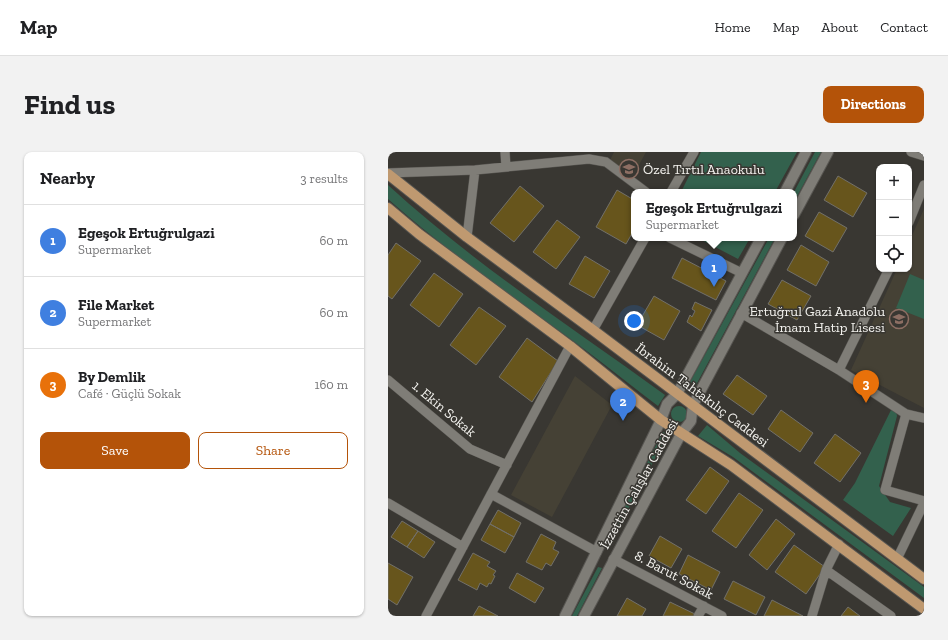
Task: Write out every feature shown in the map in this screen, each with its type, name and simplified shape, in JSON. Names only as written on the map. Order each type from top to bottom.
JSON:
[{"type":"main road","name":"İbrahim Tahtakılıç Caddesi","points":[[388,173],[467,237],[594,330],[924,579]]},
{"type":"main road","points":[[388,208],[419,234],[570,346],[661,420],[731,466],[839,544],[924,609]]},
{"type":"street","points":[[506,152],[506,167]]},
{"type":"street","points":[[673,189],[694,152]]},
{"type":"street","points":[[787,189],[806,152]]},
{"type":"street","points":[[797,209],[828,152]]},
{"type":"street","points":[[911,152],[924,156]]},
{"type":"street","points":[[388,173],[475,170],[589,159],[606,162],[642,189]]},
{"type":"street","points":[[467,237],[475,170]]},
{"type":"street","points":[[912,215],[924,185]]},
{"type":"street","points":[[594,330],[643,241]]},
{"type":"street","points":[[676,241],[742,273]]},
{"type":"street","name":"İzzettin Çalışlar Caddesi","points":[[565,616],[661,420],[666,404],[677,394],[758,241]]},
{"type":"street","name":"İzzettin Çalışlar Caddesi","points":[[584,616],[613,559],[681,434],[691,421],[693,405],[780,241]]},
{"type":"street","points":[[839,370],[888,272]]},
{"type":"street","points":[[741,313],[839,370],[906,414],[924,418]]},
{"type":"street","points":[[426,616],[570,346]]},
{"type":"street","name":"1. Ekin Sokak","points":[[388,380],[470,449],[506,465]]},
{"type":"street","points":[[897,559],[924,502],[885,490],[906,414]]},
{"type":"street","points":[[491,494],[597,552],[613,559]]},
{"type":"street","points":[[388,503],[463,547]]},
{"type":"street","points":[[812,616],[826,570],[839,544]]},
{"type":"street","name":"8. Barut Sokak","points":[[613,559],[722,616]]},
{"type":"street","points":[[826,570],[891,616]]},
{"type":"street","points":[[698,616],[704,606]]},
{"type":"shaded area","name":"Özel Tırtıl Anaokulu","points":[[614,152],[646,152],[633,176],[609,162]]},
{"type":"shaded area","name":"Ertuğrul Gazi Anadolu İmam Hatip Lisesi","points":[[924,209],[924,408],[851,370],[896,272],[912,272],[912,235]]},
{"type":"shaded area","points":[[575,376],[612,405],[552,517],[511,495]]},
{"type":"green space","points":[[701,152],[797,152],[777,189],[682,189]]},
{"type":"green space","points":[[815,152],[821,152],[797,196],[797,189],[796,189]]},
{"type":"green space","points":[[388,185],[420,214],[488,268],[665,395],[658,406],[588,352],[436,240],[388,199]]},
{"type":"green space","points":[[704,241],[748,241],[738,259]]},
{"type":"green space","points":[[767,241],[773,241],[696,385],[690,382]]},
{"type":"green space","points":[[910,274],[924,280],[924,319],[896,308]]},
{"type":"green space","points":[[676,406],[682,406],[687,411],[685,420],[682,422],[676,422],[671,417],[671,411]]},
{"type":"green space","points":[[891,410],[896,411],[897,416],[879,486],[890,502],[911,508],[893,536],[843,500],[855,483]]},
{"type":"green space","points":[[707,425],[740,453],[924,587],[924,598],[733,457],[698,436]]},
{"type":"green space","points":[[663,432],[668,434],[609,545],[606,543]]},
{"type":"green space","points":[[598,567],[602,568],[577,616],[572,616]]},
{"type":"building","points":[[838,176],[867,193],[853,217],[824,200]]},
{"type":"building","points":[[520,186],[544,206],[514,242],[490,223]]},
{"type":"building","points":[[617,190],[631,198],[631,235],[626,244],[596,227]]},
{"type":"building","points":[[819,212],[847,228],[833,252],[805,236]]},
{"type":"building","points":[[557,220],[580,237],[556,269],[533,252]]},
{"type":"building","points":[[396,243],[421,261],[392,299],[388,296],[388,255]]},
{"type":"building","points":[[801,245],[829,262],[816,286],[787,270]]},
{"type":"building","points":[[585,256],[610,271],[594,298],[569,284]]},
{"type":"building","points":[[682,258],[726,281],[716,300],[672,278]]},
{"type":"building","points":[[434,273],[463,294],[439,327],[410,305]]},
{"type":"building","points":[[782,280],[811,296],[797,320],[768,304]]},
{"type":"building","points":[[654,296],[680,311],[664,340],[637,325]]},
{"type":"building","points":[[695,302],[712,310],[701,331],[687,322],[690,315],[692,317],[695,311],[692,309]]},
{"type":"building","points":[[479,307],[506,326],[476,365],[450,345]]},
{"type":"building","points":[[527,338],[558,361],[532,402],[499,377]]},
{"type":"building","points":[[737,375],[767,396],[753,415],[723,394]]},
{"type":"building","points":[[781,410],[813,433],[800,452],[768,429]]},
{"type":"building","points":[[835,434],[861,453],[840,482],[814,463]]},
{"type":"building","points":[[710,467],[729,481],[706,514],[686,500]]},
{"type":"building","points":[[739,493],[763,510],[736,548],[712,531]]},
{"type":"building","points":[[498,510],[521,523],[514,537],[490,524]]},
{"type":"building","points":[[776,519],[795,534],[767,570],[749,555]]},
{"type":"building","points":[[402,521],[418,531],[407,547],[391,537]]},
{"type":"building","points":[[490,524],[514,537],[505,553],[481,540]]},
{"type":"building","points":[[418,531],[435,542],[424,558],[407,547]]},
{"type":"building","points":[[541,534],[556,542],[553,549],[559,552],[551,566],[546,563],[542,570],[526,562]]},
{"type":"building","points":[[660,536],[682,549],[671,568],[649,556]]},
{"type":"building","points":[[794,545],[825,567],[806,594],[775,572]]},
{"type":"building","points":[[473,553],[490,562],[487,566],[496,571],[493,575],[495,576],[491,584],[489,583],[487,587],[480,583],[477,590],[458,580]]},
{"type":"building","points":[[688,555],[720,572],[711,590],[679,574]]},
{"type":"building","points":[[388,563],[413,577],[397,605],[388,599]]},
{"type":"building","points":[[517,573],[544,588],[535,603],[509,588]]},
{"type":"building","points":[[733,581],[765,597],[756,615],[724,599]]},
{"type":"building","points":[[627,598],[646,609],[642,616],[617,616]]},
{"type":"building","points":[[772,600],[803,616],[764,616]]},
{"type":"building","points":[[670,602],[697,615],[663,616]]},
{"type":"building","points":[[479,606],[498,616],[473,616]]},
{"type":"building","points":[[848,607],[860,616],[841,616]]},
{"type":"place","name":"Özel Tırtıl Anaokulu","points":[[629,169]]},
{"type":"place","name":"Egeşok Ertuğrulgazi","points":[[714,287]]},
{"type":"place","name":"Ertuğrul Gazi Anadolu İmam Hatip Lisesi","points":[[899,319]]},
{"type":"place","name":"By Demlik","points":[[866,403]]},
{"type":"place","name":"File Market","points":[[623,421]]}]
